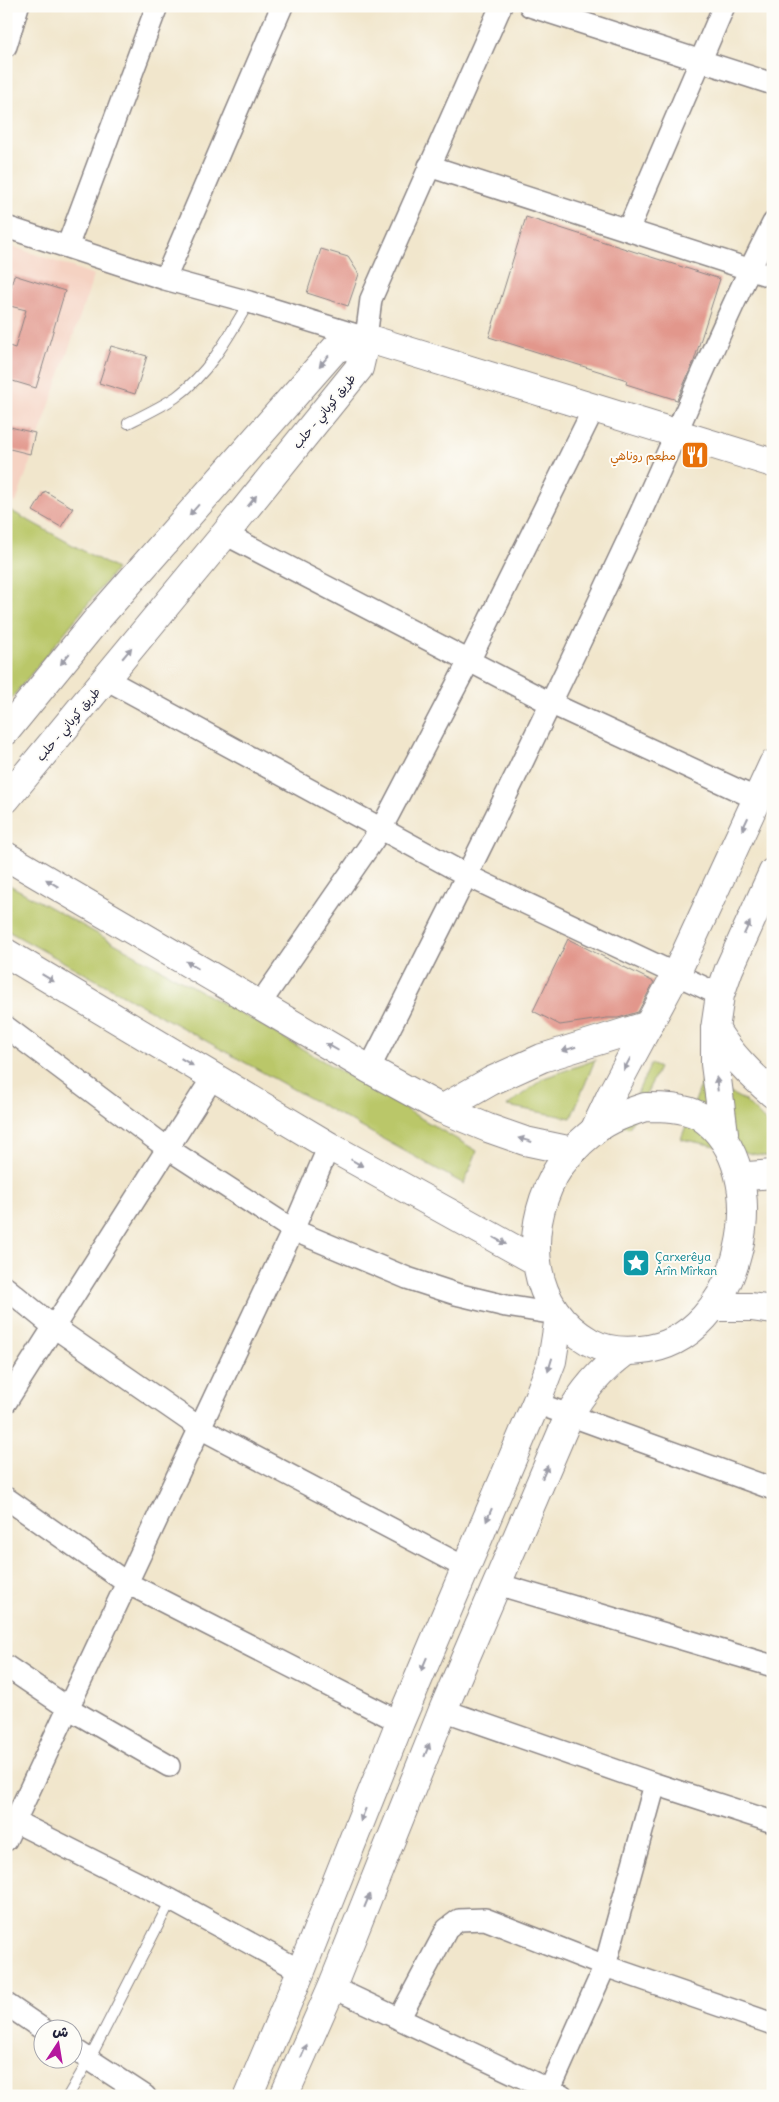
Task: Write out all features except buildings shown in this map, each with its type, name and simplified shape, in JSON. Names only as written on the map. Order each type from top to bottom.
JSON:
[{"type":"main road","points":[[6,730],[100,617],[335,349],[366,338],[773,463]]},
{"type":"main road","name":"طريق كوباني - حلب","points":[[6,799],[225,534],[359,368],[366,338]]},
{"type":"main road","points":[[594,1131],[611,1095],[676,974],[773,764]]},
{"type":"main road","points":[[6,856],[369,1069],[442,1109],[526,1141],[572,1151]]},
{"type":"main road","points":[[724,1133],[715,1064],[715,1029],[720,996],[729,969],[773,872]]},
{"type":"main road","points":[[6,953],[329,1146],[536,1261]]},
{"type":"main road","points":[[442,1109],[490,1081],[542,1058],[649,1025]]},
{"type":"main road","points":[[715,1029],[728,1050],[744,1068],[773,1094]]},
{"type":"main road","points":[[756,1176],[749,1233],[738,1268],[731,1284],[716,1307],[698,1326],[676,1340],[652,1349],[625,1352],[599,1346],[575,1333],[558,1316],[544,1290],[536,1261],[536,1231],[542,1202],[554,1175],[572,1151],[594,1131],[618,1116],[645,1107],[672,1107],[699,1115],[724,1133],[756,1176],[773,1190]]},
{"type":"main road","points":[[716,1307],[751,1307],[773,1310]]},
{"type":"main road","points":[[248,2096],[301,1971],[400,1722],[536,1404],[552,1360],[558,1316]]},
{"type":"main road","points":[[284,2096],[332,1987],[443,1710],[569,1416],[592,1380],[625,1352]]},
{"type":"street","points":[[6,46],[18,6]]},
{"type":"street","points":[[67,247],[157,6]]},
{"type":"street","points":[[165,279],[282,6]]},
{"type":"street","points":[[6,226],[165,279],[249,302],[366,338],[371,299],[501,6]]},
{"type":"street","points":[[530,6],[773,84]]},
{"type":"street","points":[[628,230],[724,6]]},
{"type":"street","points":[[429,166],[773,277]]},
{"type":"street","points":[[369,1069],[468,876],[552,704],[677,434],[749,270],[773,223]]},
{"type":"street","points":[[259,1005],[381,829],[469,661],[594,408]]},
{"type":"street","points":[[225,534],[552,704],[757,799]]},
{"type":"street","points":[[106,679],[468,876],[720,996]]},
{"type":"street","points":[[6,1026],[167,1148],[293,1230],[407,1278],[456,1294],[558,1316]]},
{"type":"street","points":[[6,1402],[213,1077]]},
{"type":"street","points":[[301,1971],[171,1900],[9,1826],[68,1708],[200,1428],[293,1230],[329,1146]]},
{"type":"street","points":[[6,1288],[54,1327],[200,1428],[466,1568]]},
{"type":"street","points":[[536,1404],[773,1489]]},
{"type":"street","points":[[6,1498],[127,1583],[400,1722]]},
{"type":"street","points":[[497,1584],[773,1666]]},
{"type":"street","points":[[6,1666],[68,1708],[170,1766]]},
{"type":"street","points":[[443,1710],[655,1784],[773,1822]]},
{"type":"street","points":[[332,1987],[553,2094],[605,1966],[655,1784]]},
{"type":"street","points":[[399,2019],[447,1929],[460,1920],[485,1919],[605,1966],[773,2024]]},
{"type":"street","points":[[6,2004],[32,2022]]},
{"type":"street","points":[[82,2055],[145,2096]]},
{"type":"lane","points":[[128,423],[175,397],[191,384],[223,346],[249,302]]},
{"type":"lane","points":[[82,2052],[171,1900]]},
{"type":"lane","points":[[68,2096],[76,2070]]},
{"type":"shaded area","points":[[6,244],[94,275],[16,503],[6,498]]},
{"type":"green space","points":[[6,508],[116,569],[6,705]]},
{"type":"green space","points":[[6,883],[258,1023],[477,1151],[464,1184],[6,930]]},
{"type":"green space","points":[[595,1060],[571,1118],[507,1106],[544,1078]]},
{"type":"green space","points":[[651,1064],[659,1068],[629,1128],[622,1125]]},
{"type":"green space","points":[[703,1080],[744,1100],[773,1129],[773,1158],[681,1139]]},
{"type":"place","name":"مطعم روناهي","points":[[695,455]]},
{"type":"place","name":"Çarxerêya Arîn Mîrkan","points":[[636,1263]]}]
